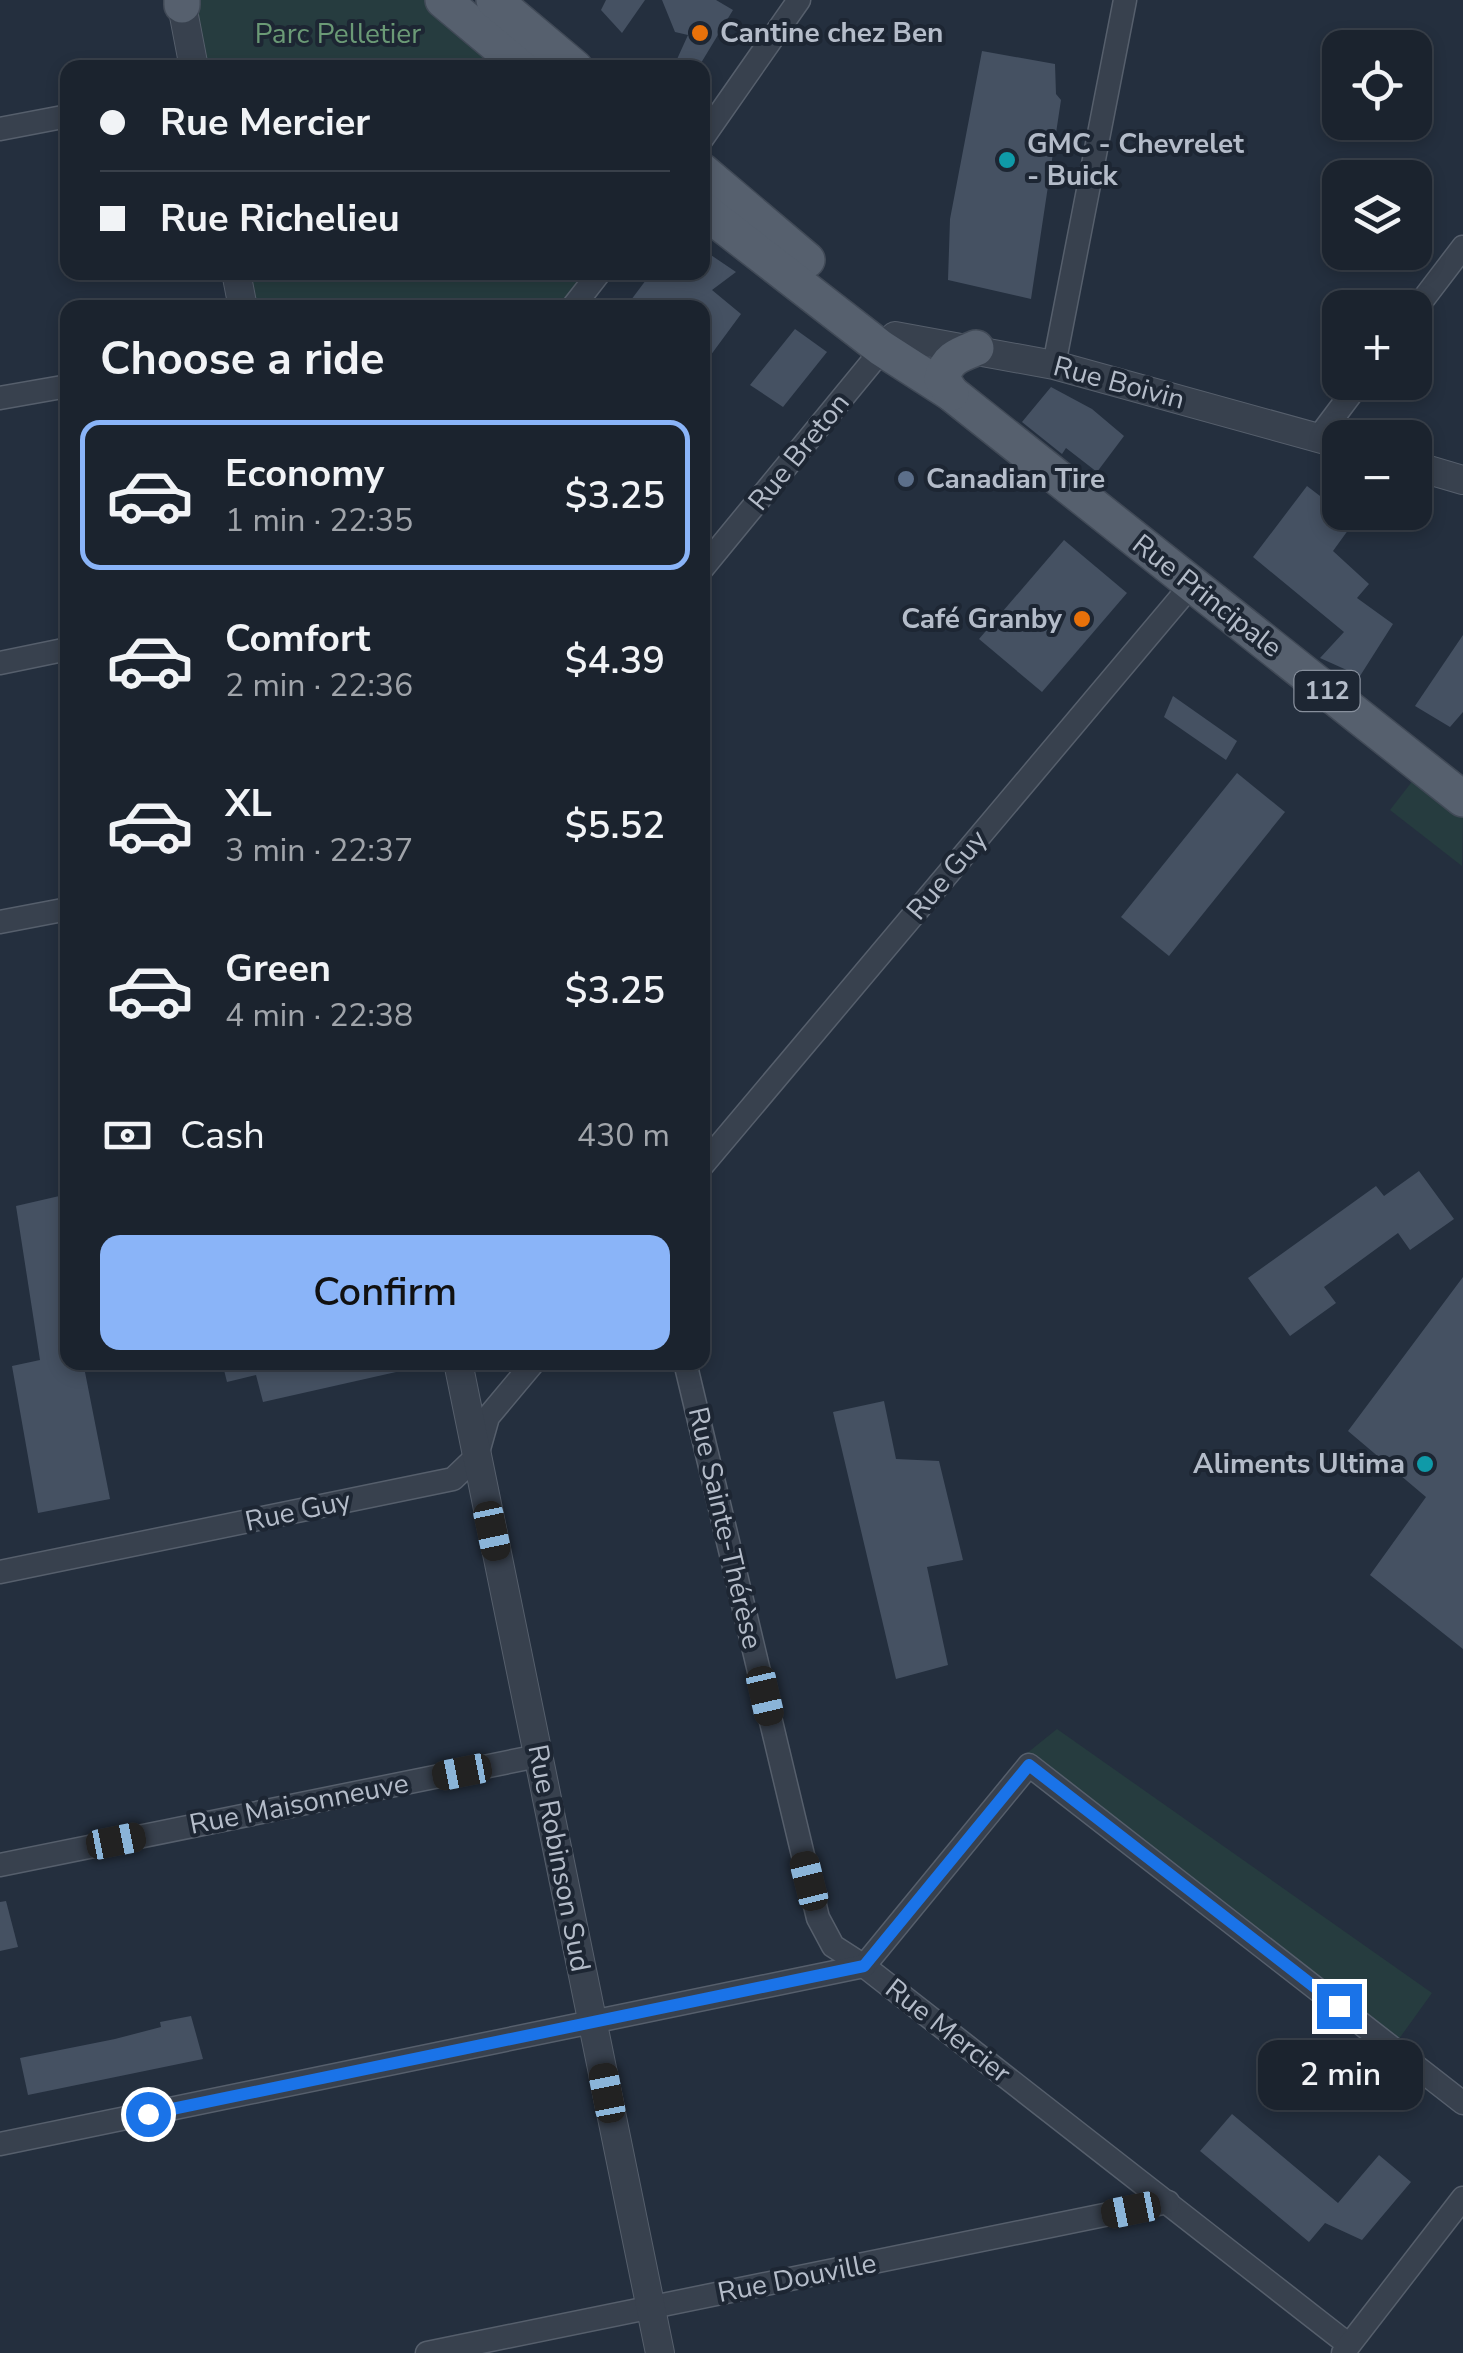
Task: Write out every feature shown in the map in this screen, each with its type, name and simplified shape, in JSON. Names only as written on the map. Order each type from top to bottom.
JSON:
[{"type":"main road","points":[[443,0],[499,11],[564,60]]},
{"type":"main road","points":[[499,11],[520,60]]},
{"type":"main road","name":"Rue Principale","points":[[710,178],[888,342]]},
{"type":"main road","name":"Rue Principale","points":[[710,215],[888,342],[1463,799]]},
{"type":"main road","points":[[951,393],[942,379],[944,367],[952,358],[976,348]]},
{"type":"street","points":[[710,129],[800,0]]},
{"type":"street","points":[[1054,365],[1126,0]]},
{"type":"street","points":[[182,2],[193,60]]},
{"type":"street","points":[[0,130],[60,118]]},
{"type":"street","points":[[1430,290],[1463,247]]},
{"type":"street","points":[[578,300],[594,280]]},
{"type":"street","name":"Rue Boivin","points":[[888,342],[976,348],[1054,365],[1322,439]]},
{"type":"street","name":"Rue Breton","points":[[710,559],[888,342]]},
{"type":"street","points":[[0,398],[60,387]]},
{"type":"street","points":[[1432,471],[1463,480]]},
{"type":"street","name":"Rue Guy","points":[[710,1156],[1192,584]]},
{"type":"street","points":[[0,663],[60,651]]},
{"type":"street","points":[[0,922],[60,911]]},
{"type":"street","name":"Rue Robinson Sud","points":[[460,1370],[660,2353]]},
{"type":"street","points":[[477,1456],[488,1417],[527,1370]]},
{"type":"street","name":"Rue Sainte-Thérèse","points":[[687,1370],[818,1918],[834,1946],[864,1966]]},
{"type":"street","name":"Rue Guy","points":[[0,1572],[453,1479],[477,1456]]},
{"type":"street","name":"Rue Maisonneuve","points":[[0,1864],[538,1756]]},
{"type":"street","points":[[864,1966],[1029,1765],[1463,2103]]},
{"type":"street","name":"Rue Mercier","points":[[0,2144],[864,1966],[1168,2202],[1346,2349]]},
{"type":"street","points":[[1346,2349],[1463,2198]]},
{"type":"street","name":"Rue Douville","points":[[427,2353],[1168,2202]]},
{"type":"green space","name":"Parc Pelletier","points":[[191,0],[435,0],[512,60],[203,60]]},
{"type":"green space","points":[[243,280],[594,280],[578,300],[247,300]]},
{"type":"green space","points":[[1414,779],[1463,817],[1462,866],[1390,810]]},
{"type":"green space","points":[[1057,1729],[1432,1993],[1391,2050],[1021,1758]]},
{"type":"building","points":[[606,0],[645,0],[622,33],[601,10]]},
{"type":"building","name":"Cantine chez Ben","points":[[662,0],[716,0],[733,10],[703,60],[677,60],[688,35],[675,32]]},
{"type":"building","name":"GMC - Chevrelet - Buick","points":[[982,51],[1055,64],[1056,94],[1061,100],[1031,299],[948,280],[950,219]]},
{"type":"building","points":[[710,254],[736,272],[712,290],[741,314],[710,356],[710,300],[631,300],[646,280],[710,280]]},
{"type":"building","points":[[795,329],[827,352],[783,407],[750,385]]},
{"type":"building","points":[[1051,387],[1092,409],[1124,436],[1097,472],[1066,448],[1062,454],[1022,422]]},
{"type":"building","points":[[1307,486],[1322,497],[1322,530],[1348,530],[1333,551],[1369,584],[1357,598],[1393,624],[1360,676],[1320,658],[1344,632],[1253,557]]},
{"type":"building","points":[[1064,540],[1127,593],[1042,692],[979,639]]},
{"type":"building","points":[[1463,635],[1463,712],[1450,727],[1415,706]]},
{"type":"building","points":[[1173,696],[1237,741],[1226,760],[1164,717]]},
{"type":"building","points":[[1237,773],[1285,812],[1169,956],[1121,917]]},
{"type":"building","points":[[1419,1171],[1454,1219],[1410,1250],[1398,1233],[1324,1287],[1336,1303],[1290,1336],[1248,1278],[1376,1186],[1384,1196]]},
{"type":"building","points":[[60,1196],[60,1370],[85,1370],[110,1499],[38,1513],[12,1366],[40,1360],[16,1206]]},
{"type":"building","name":"Aliments Ultima","points":[[1463,1277],[1463,1649],[1370,1575],[1426,1497],[1348,1431]]},
{"type":"building","points":[[224,1370],[405,1370],[263,1402],[256,1375],[227,1382]]},
{"type":"building","points":[[884,1401],[896,1459],[939,1461],[963,1560],[927,1567],[948,1665],[896,1679],[833,1412]]},
{"type":"building","points":[[6,1901],[18,1947],[0,1951],[0,1902]]},
{"type":"building","points":[[191,2016],[203,2059],[28,2095],[20,2058],[115,2039],[161,2027],[160,2022]]},
{"type":"building","points":[[1232,2114],[1338,2203],[1379,2155],[1411,2182],[1362,2240],[1325,2223],[1309,2242],[1200,2151]]},
{"type":"place","name":"Cantine chez Ben","points":[[700,33]]},
{"type":"place","name":"GMC - Chevrelet - Buick","points":[[1007,160]]},
{"type":"place","name":"Canadian Tire","points":[[906,479]]},
{"type":"place","name":"Café Granby","points":[[1082,619]]},
{"type":"place","name":"Aliments Ultima","points":[[1425,1464]]},
{"type":"route","points":[[148,2114],[864,1966],[1029,1765],[1339,2006]]}]
